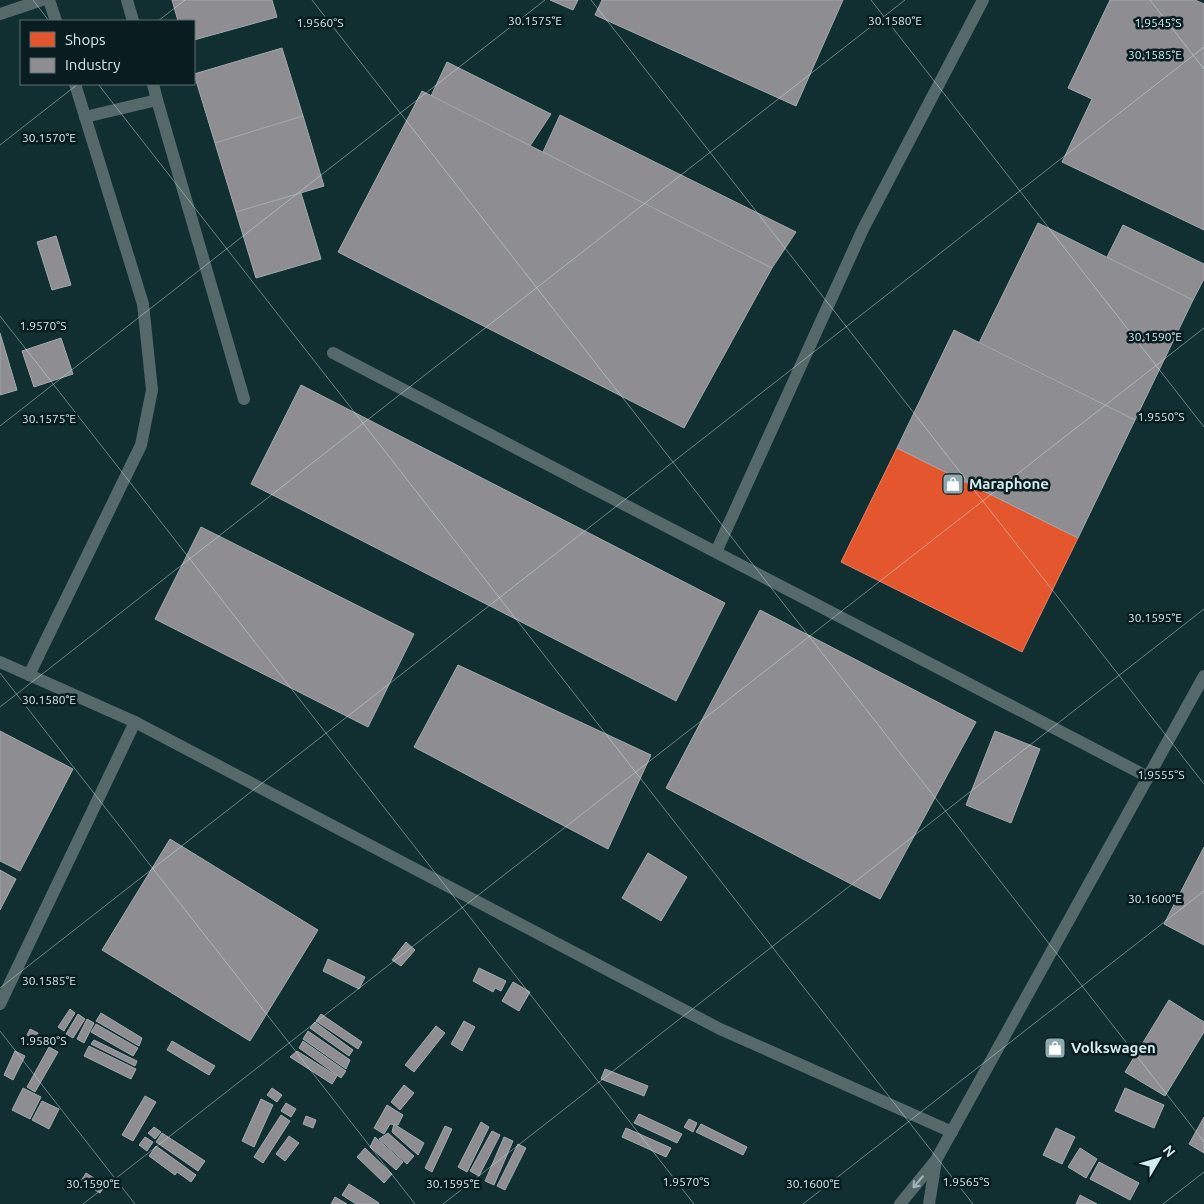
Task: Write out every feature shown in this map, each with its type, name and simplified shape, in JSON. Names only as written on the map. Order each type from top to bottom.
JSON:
[{"type":"lane","points":[[0,14],[42,0]]},
{"type":"lane","points":[[50,0],[56,20]]},
{"type":"lane","points":[[127,0],[134,20]]},
{"type":"lane","points":[[716,552],[863,229],[983,0]]},
{"type":"lane","points":[[29,675],[141,445],[152,390],[143,304],[75,85]]},
{"type":"lane","points":[[152,85],[244,399]]},
{"type":"lane","points":[[85,117],[157,100]]},
{"type":"lane","points":[[333,353],[1148,777]]},
{"type":"lane","points":[[0,662],[135,722],[720,1030],[952,1132]]},
{"type":"lane","points":[[900,1204],[936,1160],[1204,676]]},
{"type":"lane","points":[[0,1004],[135,722]]},
{"type":"lane","points":[[929,1204],[936,1160]]},
{"type":"building: Shops","points":[[897,448],[1078,538],[1022,652],[841,562]]},
{"type":"building: Industry","points":[[172,0],[272,0],[277,17],[195,40],[195,20],[178,20]]},
{"type":"building: Industry","points":[[550,0],[578,0],[573,10]]},
{"type":"building: Industry","points":[[602,0],[843,0],[796,106],[595,15]]},
{"type":"building: Industry","points":[[1110,0],[1195,0],[1204,4],[1204,230],[1062,162],[1092,99],[1068,88]]},
{"type":"building: Industry","points":[[282,48],[303,116],[215,143],[195,74]]},
{"type":"building: Industry","points":[[447,62],[551,114],[530,146],[431,96]]},
{"type":"building: Industry","points":[[422,91],[772,268],[684,428],[338,252]]},
{"type":"building: Industry","points":[[560,115],[796,232],[772,268],[543,152]]},
{"type":"building: Industry","points":[[303,116],[324,186],[236,212],[215,143]]},
{"type":"building: Industry","points":[[301,193],[321,259],[256,278],[236,212]]},
{"type":"building: Industry","points":[[1038,223],[1193,300],[1135,420],[979,343]]},
{"type":"building: Industry","points":[[1123,225],[1204,264],[1204,279],[1193,300],[1107,257]]},
{"type":"building: Industry","points":[[56,236],[71,285],[52,290],[37,242]]},
{"type":"building: Industry","points":[[954,330],[1135,420],[1078,538],[897,448]]},
{"type":"building: Industry","points":[[0,333],[17,390],[0,395]]},
{"type":"building: Industry","points":[[61,338],[73,374],[34,387],[22,351]]},
{"type":"building: Industry","points":[[301,385],[725,603],[676,701],[251,484]]},
{"type":"building: Industry","points":[[201,527],[414,634],[368,727],[155,619]]},
{"type":"building: Industry","points":[[760,610],[976,722],[880,899],[666,788]]},
{"type":"building: Industry","points":[[458,665],[651,755],[608,849],[414,747]]},
{"type":"building: Industry","points":[[0,731],[73,769],[20,871],[0,861]]},
{"type":"building: Industry","points":[[995,731],[1040,749],[1011,823],[966,805]]},
{"type":"building: Industry","points":[[170,839],[318,930],[250,1041],[102,950]]},
{"type":"building: Industry","points":[[1204,847],[1204,945],[1164,924]]},
{"type":"building: Industry","points":[[648,853],[687,877],[661,921],[622,898]]},
{"type":"building: Industry","points":[[0,870],[16,879],[0,910]]},
{"type":"building: Industry","points":[[406,942],[415,950],[401,966],[392,960]]},
{"type":"building: Industry","points":[[328,959],[365,977],[359,989],[323,971]]},
{"type":"building: Industry","points":[[479,968],[506,981],[501,991],[495,988],[493,992],[473,981]]},
{"type":"building: Industry","points":[[513,982],[530,992],[519,1011],[502,1001]]},
{"type":"building: Industry","points":[[1169,1000],[1204,1022],[1204,1032],[1165,1096],[1125,1072]]},
{"type":"building: Industry","points":[[70,1009],[75,1013],[64,1031],[58,1027]]},
{"type":"building: Industry","points":[[101,1013],[142,1038],[139,1046],[96,1021]]},
{"type":"building: Industry","points":[[78,1014],[85,1019],[73,1038],[66,1034]]},
{"type":"building: Industry","points":[[321,1014],[362,1042],[358,1049],[316,1021]]},
{"type":"building: Industry","points":[[87,1019],[94,1023],[84,1043],[77,1039]]},
{"type":"building: Industry","points":[[464,1021],[475,1027],[462,1051],[451,1044]]},
{"type":"building: Industry","points":[[315,1022],[353,1050],[349,1056],[310,1028]]},
{"type":"building: Industry","points":[[96,1024],[138,1048],[133,1056],[91,1032]]},
{"type":"building: Industry","points":[[436,1026],[445,1033],[414,1072],[405,1065]]},
{"type":"building: Industry","points":[[30,1029],[38,1033],[35,1039],[27,1035]]},
{"type":"building: Industry","points":[[308,1031],[350,1060],[346,1069],[303,1039]]},
{"type":"building: Industry","points":[[94,1040],[137,1061],[135,1066],[91,1044]]},
{"type":"building: Industry","points":[[172,1041],[215,1066],[209,1075],[167,1050]]},
{"type":"building: Industry","points":[[303,1041],[346,1071],[341,1078],[299,1048]]},
{"type":"building: Industry","points":[[89,1046],[136,1069],[131,1079],[84,1056]]},
{"type":"building: Industry","points":[[49,1047],[58,1052],[35,1092],[27,1087]]},
{"type":"building: Industry","points":[[15,1051],[25,1056],[13,1080],[4,1075]]},
{"type":"building: Industry","points":[[297,1051],[337,1076],[332,1084],[290,1057]]},
{"type":"building: Industry","points":[[605,1069],[648,1086],[644,1096],[601,1079]]},
{"type":"building: Industry","points":[[404,1085],[414,1093],[400,1110],[391,1102]]},
{"type":"building: Industry","points":[[23,1088],[41,1097],[30,1119],[12,1110]]},
{"type":"building: Industry","points":[[272,1088],[282,1095],[277,1102],[267,1095]]},
{"type":"building: Industry","points":[[1125,1088],[1164,1105],[1154,1128],[1115,1111]]},
{"type":"building: Industry","points":[[145,1096],[156,1102],[133,1141],[122,1135]]},
{"type":"building: Industry","points":[[261,1099],[273,1105],[254,1147],[242,1141]]},
{"type":"building: Industry","points":[[42,1101],[59,1109],[49,1129],[32,1120]]},
{"type":"building: Industry","points":[[286,1103],[296,1109],[291,1117],[281,1111]]},
{"type":"building: Industry","points":[[387,1105],[403,1115],[398,1125],[390,1124],[384,1134],[374,1128]]},
{"type":"building: Industry","points":[[639,1114],[682,1134],[677,1143],[634,1123]]},
{"type":"building: Industry","points":[[281,1115],[290,1121],[263,1163],[254,1157]]},
{"type":"building: Industry","points":[[306,1116],[316,1120],[313,1128],[303,1124]]},
{"type":"building: Industry","points":[[1204,1117],[1204,1153],[1189,1144]]},
{"type":"building: Industry","points":[[689,1119],[697,1123],[693,1132],[684,1127]]},
{"type":"building: Industry","points":[[481,1122],[489,1127],[467,1172],[458,1167]]},
{"type":"building: Industry","points":[[394,1124],[424,1143],[418,1155],[392,1132]]},
{"type":"building: Industry","points":[[701,1124],[747,1147],[743,1155],[696,1132]]},
{"type":"building: Industry","points":[[445,1126],[452,1129],[432,1172],[425,1168]]},
{"type":"building: Industry","points":[[154,1127],[161,1132],[155,1139],[148,1133]]},
{"type":"building: Industry","points":[[626,1128],[671,1148],[666,1157],[622,1137]]},
{"type":"building: Industry","points":[[1056,1128],[1075,1137],[1062,1164],[1043,1155]]},
{"type":"building: Industry","points":[[492,1131],[500,1135],[479,1176],[470,1171]]},
{"type":"building: Industry","points":[[162,1133],[205,1161],[198,1171],[156,1142]]},
{"type":"building: Industry","points":[[388,1133],[414,1156],[407,1164],[379,1139]]},
{"type":"building: Industry","points":[[289,1136],[299,1143],[285,1161],[276,1154]]},
{"type":"building: Industry","points":[[145,1137],[153,1142],[147,1151],[139,1145]]},
{"type":"building: Industry","points":[[375,1137],[403,1162],[396,1170],[370,1147]]},
{"type":"building: Industry","points":[[504,1137],[513,1141],[494,1185],[485,1181]]},
{"type":"building: Industry","points":[[518,1144],[526,1148],[505,1190],[497,1186]]},
{"type":"building: Industry","points":[[156,1146],[196,1175],[191,1182],[177,1172],[175,1175],[149,1156]]},
{"type":"building: Industry","points":[[365,1148],[392,1174],[384,1183],[357,1157]]},
{"type":"building: Industry","points":[[1080,1148],[1097,1159],[1086,1178],[1068,1167]]},
{"type":"building: Industry","points":[[1099,1162],[1139,1183],[1130,1200],[1090,1179]]},
{"type":"building: Industry","points":[[86,1173],[105,1185],[100,1193],[81,1181]]},
{"type":"building: Industry","points":[[349,1184],[379,1203],[356,1204],[342,1195]]},
{"type":"building: Industry","points":[[1080,1195],[1097,1204],[1076,1204]]},
{"type":"building: Industry","points":[[335,1197],[347,1204],[331,1204]]},
{"type":"place","name":"Maraphone","points":[[953,484]]},
{"type":"place","name":"Volkswagen","points":[[1055,1048]]}]
